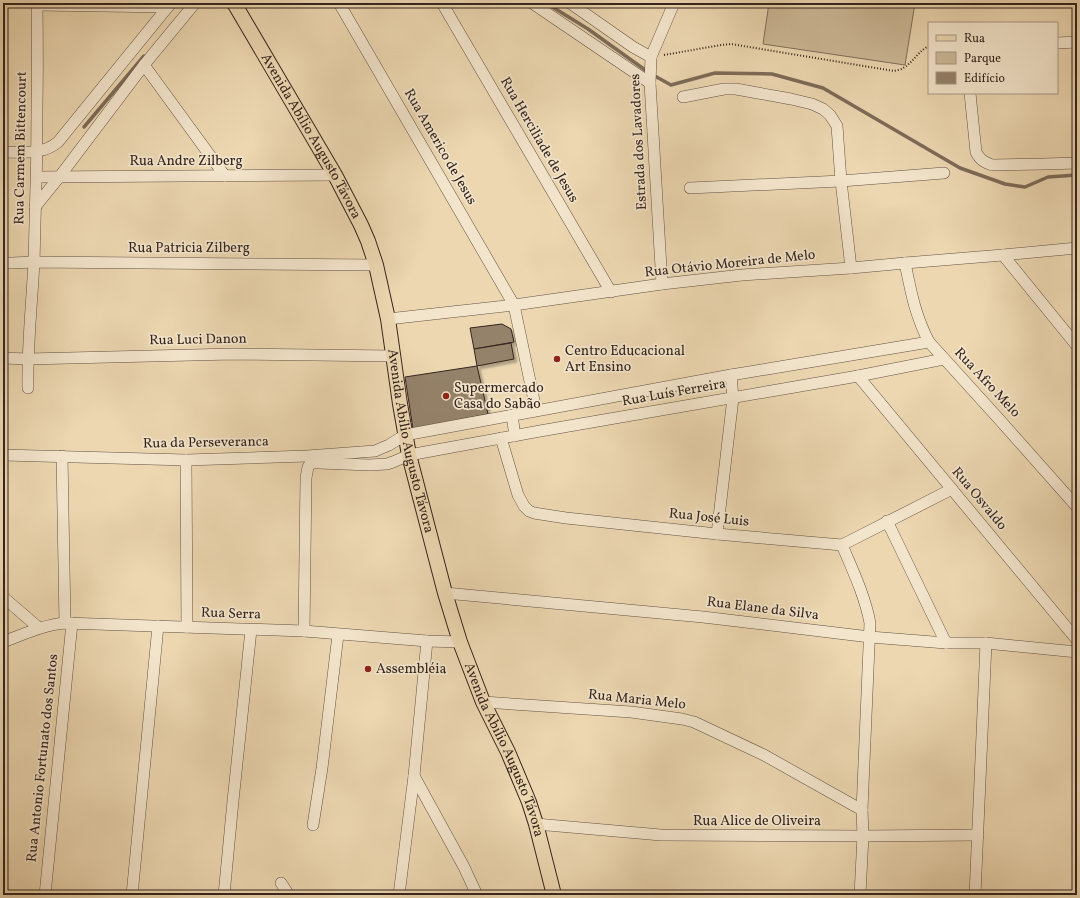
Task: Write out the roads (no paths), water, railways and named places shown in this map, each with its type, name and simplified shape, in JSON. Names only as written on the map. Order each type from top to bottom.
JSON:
[{"type":"main road","name":"Avenida Abílio Augusto Távora","points":[[234,3],[335,175],[368,241],[376,265],[388,319],[409,455],[445,592],[460,642],[483,702],[508,752],[529,802],[554,895]]},
{"type":"street","points":[[35,207],[144,65],[195,3]]},
{"type":"street","name":"Rua Americo de Jesus","points":[[339,3],[514,305],[536,410]]},
{"type":"street","name":"Rua Herciliade de Jesus","points":[[442,3],[611,292]]},
{"type":"street","points":[[532,3],[650,80]]},
{"type":"street","points":[[570,3],[651,60]]},
{"type":"street","name":"Estrada dos Lavadores","points":[[662,284],[650,80],[651,60],[674,3]]},
{"type":"street","points":[[37,4],[170,5]]},
{"type":"street","name":"Rua Carmem Bittencourt","points":[[28,388],[28,359],[34,262],[38,152],[37,4]]},
{"type":"street","points":[[3,152],[38,152],[50,148],[58,142],[170,5]]},
{"type":"street","points":[[1058,43],[1077,42]]},
{"type":"street","points":[[144,65],[225,176]]},
{"type":"street","points":[[683,97],[730,89],[791,98],[812,104],[823,109],[830,115],[837,126],[840,181],[851,268]]},
{"type":"street","points":[[970,94],[976,152],[980,159],[984,162],[992,165],[1077,163]]},
{"type":"street","points":[[690,188],[840,181],[944,173]]},
{"type":"street","name":"Rua Andre Zilberg","points":[[37,177],[335,175]]},
{"type":"street","name":"Rua Otávio Moreira de Melo","points":[[388,319],[514,305],[662,284],[742,275],[1003,256],[1077,248]]},
{"type":"street","points":[[1003,256],[1077,346]]},
{"type":"street","name":"Rua Patricia Zilberg","points":[[3,262],[376,265]]},
{"type":"street","name":"Rua Afro Melo","points":[[905,262],[914,304],[921,326],[929,342],[1077,507]]},
{"type":"street","name":"Rua Luís Ferreira","points":[[405,435],[731,375],[929,342]]},
{"type":"street","name":"Rua Luci Danon","points":[[3,358],[28,359],[233,354],[394,356]]},
{"type":"street","name":"Rua Luís Ferreira","points":[[304,631],[306,478],[310,464],[387,464],[409,455],[858,376],[944,359]]},
{"type":"street","points":[[717,534],[733,398],[731,375]]},
{"type":"street","name":"Rua Osvaldo","points":[[858,376],[1077,640]]},
{"type":"street","points":[[512,415],[515,436]]},
{"type":"street","name":"Rua da Perseveranca","points":[[3,454],[186,460],[307,456],[375,451],[389,445],[405,435]]},
{"type":"street","name":"Rua José Luis","points":[[501,438],[518,495],[524,506],[534,514],[717,534],[842,545]]},
{"type":"street","name":"Rua Antonio Fortunato dos Santos","points":[[45,895],[69,623],[62,456]]},
{"type":"street","points":[[186,460],[187,627]]},
{"type":"street","points":[[860,895],[870,623],[868,610],[842,545],[952,489]]},
{"type":"street","points":[[887,521],[946,643]]},
{"type":"street","name":"Rua Elane da Silva","points":[[445,592],[870,636],[946,643],[986,643],[1077,652]]},
{"type":"street","points":[[3,597],[39,628]]},
{"type":"street","name":"Rua Serra","points":[[3,642],[39,628],[53,624],[69,623],[304,631],[427,641],[460,642]]},
{"type":"street","points":[[132,895],[158,626]]},
{"type":"street","points":[[224,895],[251,630]]},
{"type":"street","points":[[313,825],[322,768],[338,634]]},
{"type":"street","points":[[399,895],[414,776],[427,641]]},
{"type":"street","points":[[975,895],[986,643]]},
{"type":"street","name":"Rua Maria Melo","points":[[483,702],[631,712],[694,722],[764,755],[862,810]]},
{"type":"street","points":[[414,776],[464,867],[477,895]]},
{"type":"street","name":"Rua Alice de Oliveira","points":[[536,824],[661,835],[978,835]]},
{"type":"street","points":[[281,883],[289,895]]},
{"type":"waterway","points":[[546,3],[588,29],[648,72]]},
{"type":"waterway","points":[[84,127],[144,56]]},
{"type":"waterway","points":[[653,75],[671,85],[715,73],[772,74],[823,88],[960,168],[1005,184],[1025,187],[1048,177],[1077,175]]},
{"type":"place","name":"Centro Educacional Art Ensino","points":[[557,359]]},
{"type":"place","name":"Supermercado Casa do Sabão","points":[[446,396]]},
{"type":"place","name":"Assembléia","points":[[368,669]]}]
